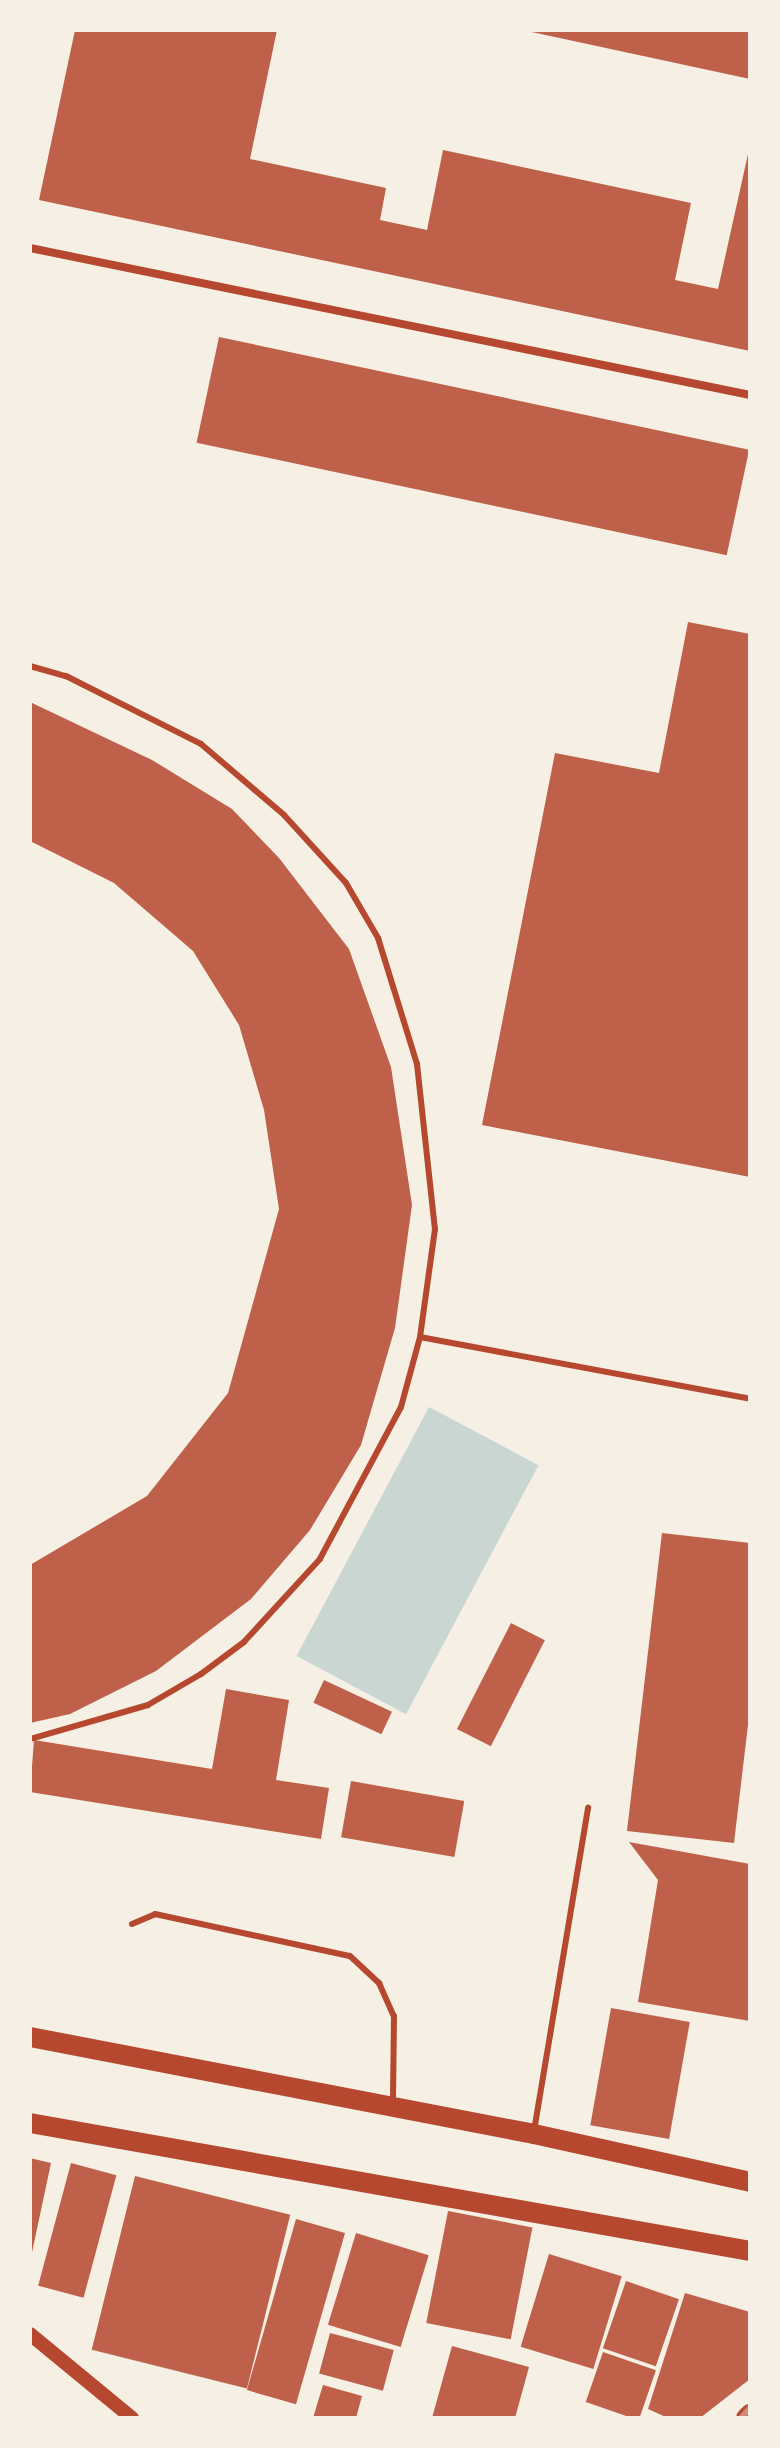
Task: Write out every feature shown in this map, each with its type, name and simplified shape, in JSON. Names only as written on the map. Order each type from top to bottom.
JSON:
[{"type":"main road","points":[[30,2037],[534,2134],[750,2182]]},
{"type":"main road","points":[[30,2123],[750,2251]]},
{"type":"street","points":[[30,248],[750,395]]},
{"type":"street","points":[[30,2334],[132,2418]]},
{"type":"lane","points":[[30,666],[66,676],[201,744],[284,815],[346,883],[378,938],[417,1064],[435,1229],[420,1337],[401,1407],[376,1461],[320,1559],[278,1608],[201,1674],[148,1705],[30,1739]]},
{"type":"lane","points":[[420,1337],[750,1399]]},
{"type":"lane","points":[[534,2134],[588,1807]]},
{"type":"lane","points":[[132,1924],[155,1914],[350,1956],[379,1983],[394,2016],[393,2107]]},
{"type":"shaded area","points":[[429,1407],[538,1465],[406,1714],[297,1656]]},
{"type":"building","points":[[75,30],[277,30],[250,159],[386,188],[380,220],[427,230],[443,150],[691,203],[675,280],[718,289],[750,145],[750,351],[39,200]]},
{"type":"building","points":[[750,30],[750,79],[527,31]]},
{"type":"building","points":[[219,337],[749,450],[727,555],[197,443]]},
{"type":"building","points":[[688,622],[750,634],[750,1177],[482,1125],[555,753],[659,773]]},
{"type":"building","points":[[30,702],[152,760],[232,809],[279,858],[349,949],[391,1067],[412,1205],[395,1328],[361,1445],[310,1530],[251,1599],[156,1671],[70,1714],[30,1723],[30,1565],[147,1496],[228,1393],[279,1209],[264,1110],[239,1025],[193,951],[114,883],[30,841]]},
{"type":"building","points":[[662,1533],[750,1543],[750,1708],[734,1843],[627,1831]]},
{"type":"building","points":[[511,1623],[545,1640],[491,1746],[457,1729]]},
{"type":"building","points":[[324,1680],[392,1712],[381,1734],[313,1703]]},
{"type":"building","points":[[226,1689],[289,1700],[276,1780],[329,1788],[321,1839],[30,1792],[34,1740],[212,1769]]},
{"type":"building","points":[[351,1781],[464,1801],[454,1857],[341,1837]]},
{"type":"building","points":[[629,1842],[750,1864],[750,2021],[638,2002],[658,1880]]},
{"type":"building","points":[[611,2008],[690,2022],[669,2139],[590,2125]]},
{"type":"building","points":[[30,2158],[51,2163],[31,2257],[30,2257]]},
{"type":"building","points":[[71,2163],[116,2175],[84,2298],[38,2286]]},
{"type":"building","points":[[135,2176],[290,2215],[247,2388],[92,2350]]},
{"type":"building","points":[[448,2211],[532,2227],[511,2339],[426,2323]]},
{"type":"building","points":[[296,2219],[345,2233],[296,2404],[247,2390]]},
{"type":"building","points":[[356,2233],[429,2255],[401,2347],[328,2325]]},
{"type":"building","points":[[549,2254],[622,2276],[593,2369],[521,2347]]},
{"type":"building","points":[[626,2281],[679,2299],[656,2366],[603,2348]]},
{"type":"building","points":[[685,2293],[750,2312],[750,2379],[700,2418],[668,2418],[648,2409]]},
{"type":"building","points":[[330,2333],[394,2350],[383,2391],[319,2374]]},
{"type":"building","points":[[452,2346],[529,2367],[515,2418],[432,2418]]},
{"type":"building","points":[[603,2352],[656,2370],[640,2418],[586,2402]]},
{"type":"building","points":[[323,2385],[362,2396],[356,2418],[313,2418]]},
{"type":"railway","points":[[741,2418],[750,2408]]}]
